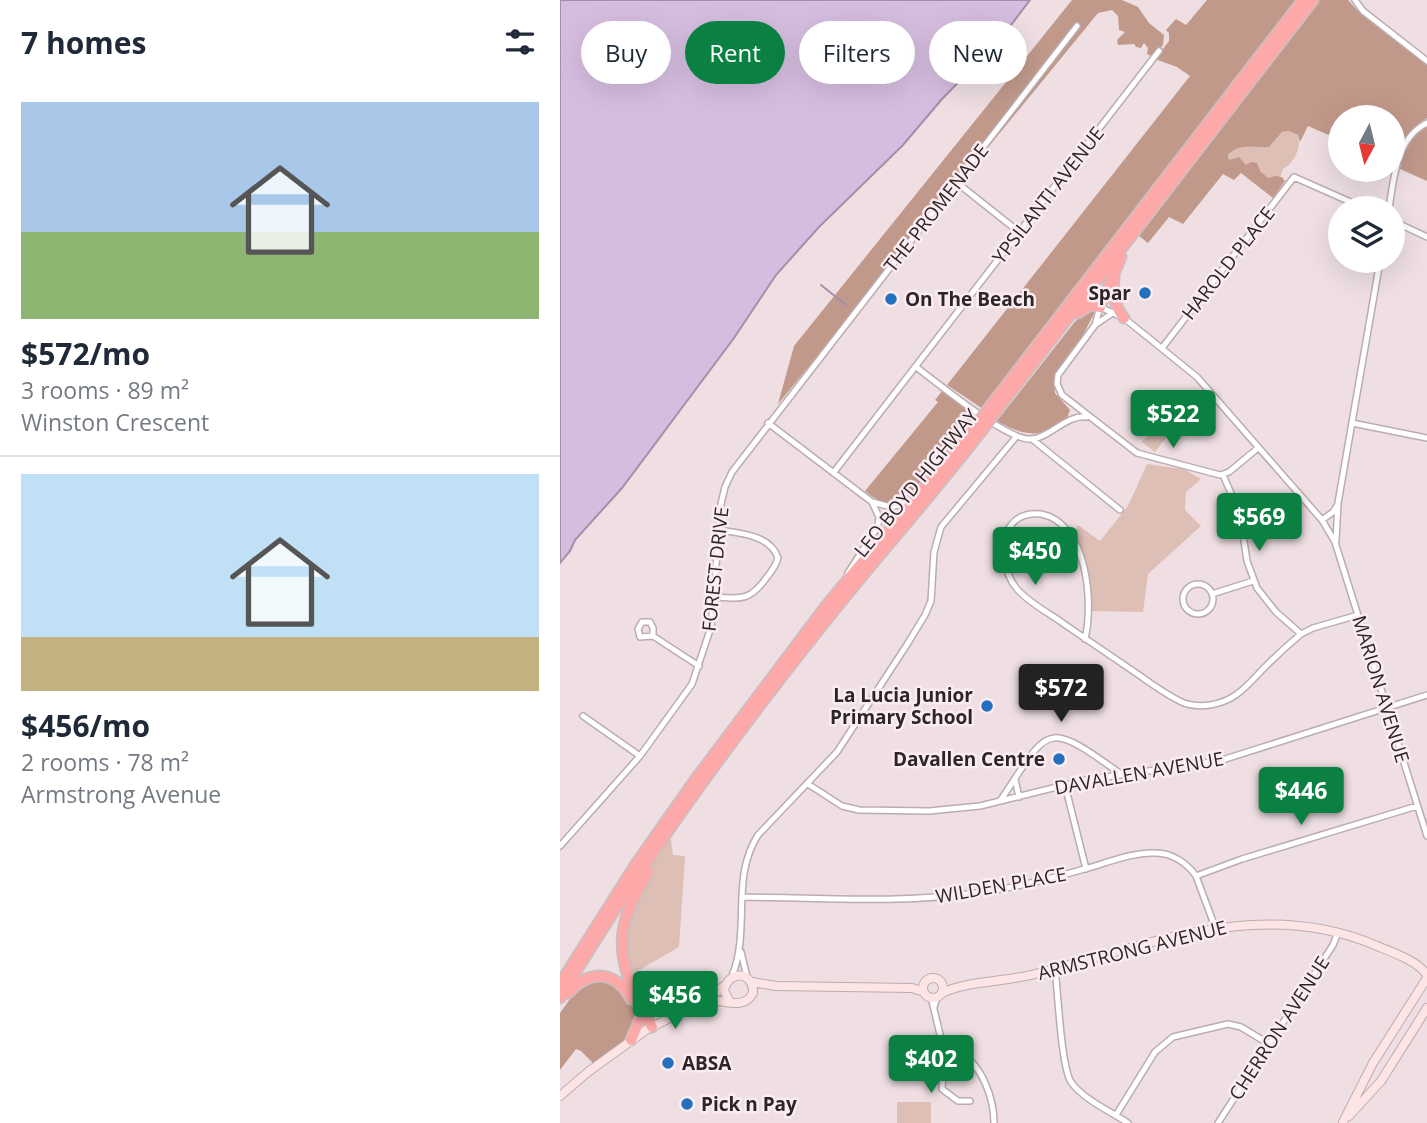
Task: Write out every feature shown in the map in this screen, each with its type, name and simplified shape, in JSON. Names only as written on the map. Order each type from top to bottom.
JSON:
[{"type":"highway","name":"LEO BOYD HIGHWAY","points":[[560,1001],[661,841],[799,655],[991,412],[1303,0]]},
{"type":"highway","name":"LEO BOYD HIGHWAY","points":[[991,412],[1065,322],[1313,0]]},
{"type":"highway","points":[[1065,322],[1086,306],[1100,306],[1119,261],[1142,221]]},
{"type":"highway","points":[[1119,261],[1113,293],[1119,315]]},
{"type":"highway","name":"LEO BOYD HIGHWAY","points":[[560,984],[661,827],[826,606],[980,426]]},
{"type":"highway","points":[[648,1023],[625,972],[622,938],[628,910],[655,859],[661,841]]},
{"type":"highway","points":[[560,1001],[585,979],[608,977],[624,987],[648,1023]]},
{"type":"highway","points":[[631,1040],[648,1023]]},
{"type":"street","points":[[1355,0],[1363,11],[1427,61]]},
{"type":"street","name":"THE PROMENADE","points":[[768,423],[1077,26]]},
{"type":"street","name":"YPSILANTI AVENUE","points":[[834,472],[1160,51]]},
{"type":"street","points":[[1392,196],[1401,151],[1411,136],[1427,123]]},
{"type":"street","name":"HAROLD PLACE","points":[[1162,348],[1294,177],[1337,196]]},
{"type":"street","points":[[956,182],[1019,232]]},
{"type":"street","points":[[1405,227],[1427,237]]},
{"type":"street","name":"MARION AVENUE","points":[[1335,542],[1339,503],[1378,273]]},
{"type":"street","points":[[1100,306],[1095,325],[1058,375],[1058,388],[1071,402],[1137,453],[1201,471],[1223,475],[1258,448]]},
{"type":"street","name":"MARION AVENUE","points":[[1100,306],[1119,315],[1197,377],[1328,528],[1359,615],[1427,836]]},
{"type":"street","points":[[1095,325],[1119,315]]},
{"type":"street","points":[[916,367],[1016,437],[1032,439],[1080,416],[1090,417]]},
{"type":"street","points":[[1071,402],[1071,420]]},
{"type":"street","points":[[768,423],[872,502],[891,507],[917,499]]},
{"type":"street","name":"FOREST DRIVE","points":[[561,843],[640,756],[688,690],[699,666],[711,627],[719,530],[728,479],[768,423]]},
{"type":"street","points":[[1352,423],[1427,438]]},
{"type":"street","points":[[751,999],[753,993],[741,949],[744,864],[753,844],[758,835],[837,751],[925,615],[931,601],[934,552],[941,527],[1016,437]]},
{"type":"street","points":[[1032,439],[1120,510]]},
{"type":"street","points":[[1223,475],[1240,514],[1253,581],[1270,606],[1301,634]]},
{"type":"street","points":[[826,606],[874,535],[878,517],[872,502]]},
{"type":"street","points":[[1322,520],[1333,512],[1339,503]]},
{"type":"street","points":[[1085,639],[1088,625],[1086,587],[1084,567],[1077,545],[1065,528],[1051,517],[1036,514],[1023,516],[1010,527],[1004,552],[1012,582],[1023,595],[1085,639],[1167,694],[1185,703],[1202,706],[1236,696],[1301,634],[1359,615]]},
{"type":"street","points":[[714,597],[740,599],[752,595],[778,558],[771,547],[750,535],[719,530]]},
{"type":"street","points":[[1212,594],[1253,581]]},
{"type":"street","points":[[1193,584],[1204,585],[1212,594],[1211,605],[1202,613],[1191,612],[1184,603],[1184,592],[1193,584]]},
{"type":"street","points":[[653,636],[699,666]]},
{"type":"street","name":"DAVALLEN AVENUE","points":[[808,784],[842,806],[859,810],[929,811],[980,806],[1121,774],[1219,761],[1427,695]]},
{"type":"street","points":[[583,716],[640,756]]},
{"type":"street","points":[[1000,801],[1037,746],[1045,739],[1066,738],[1080,744],[1121,774]]},
{"type":"street","points":[[1015,779],[1018,797]]},
{"type":"street","points":[[1065,785],[1086,869]]},
{"type":"street","points":[[1215,927],[1196,876],[1242,859],[1417,806]]},
{"type":"street","name":"WILDEN PLACE","points":[[742,897],[912,899],[956,896],[1012,887],[1135,855],[1157,853],[1181,861],[1196,876]]},
{"type":"street","name":"ARMSTRONG AVENUE","points":[[932,992],[1016,978],[1215,927],[1269,924],[1338,932],[1385,949],[1426,974]]},
{"type":"street","name":"CHERRON AVENUE","points":[[1218,1123],[1333,945],[1338,932]]},
{"type":"street","points":[[648,1023],[705,1000],[724,986],[732,976],[741,949]]},
{"type":"street","points":[[1055,969],[1064,1062],[1070,1080],[1080,1092],[1128,1123]]},
{"type":"street","points":[[1343,1123],[1367,1072],[1426,974]]},
{"type":"street","points":[[732,976],[776,986],[912,988],[932,992]]},
{"type":"street","points":[[932,992],[942,982],[933,978],[932,992],[944,1051],[942,1089],[958,1101],[970,1101]]},
{"type":"street","name":"ARMSTRONG AVENUE","points":[[942,982],[956,987]]},
{"type":"street","points":[[724,986],[725,995],[730,1002]]},
{"type":"street","points":[[705,1000],[744,1004],[762,991],[776,986]]},
{"type":"street","points":[[1343,1123],[1381,1080],[1427,1008]]},
{"type":"street","points":[[1116,1115],[1155,1052],[1173,1037],[1228,1024],[1241,1027],[1269,1045]]},
{"type":"street","points":[[1396,1025],[1410,1034]]},
{"type":"street","points":[[1390,1035],[1395,1042],[1403,1044]]},
{"type":"street","points":[[560,1096],[631,1040]]},
{"type":"street","points":[[944,1051],[960,1053],[978,1071],[993,1104],[993,1123]]},
{"type":"street","points":[[1367,1072],[1381,1080]]},
{"type":"shaded area","points":[[560,0],[1030,0],[1014,21],[929,21],[929,84],[957,84],[903,145],[819,227],[776,275],[734,338],[622,488],[575,540],[560,563]]},
{"type":"shaded area","points":[[1072,0],[1122,0],[1138,7],[1149,23],[1164,35],[1163,45],[1153,57],[1147,54],[1148,48],[1144,43],[1141,48],[1134,44],[1118,45],[1117,40],[1125,32],[1119,30],[1118,16],[1112,10],[1098,13],[778,404],[794,346],[1005,84],[1027,84],[1027,56]]},
{"type":"shaded area","points":[[1207,0],[1298,0],[983,409],[947,385],[1190,76],[1177,67],[1155,59],[1169,41],[1169,33],[1166,30],[1176,19],[1186,25]]},
{"type":"shaded area","points":[[1317,0],[1348,0],[1358,11],[1427,65],[1427,118],[1405,140],[1405,105],[1328,105],[1328,135],[1308,126],[1300,142],[1298,135],[1289,131],[1282,132],[1269,147],[1247,147],[1228,155],[1229,160],[1239,157],[1246,165],[1257,163],[1260,171],[1268,178],[1282,177],[1285,181],[1273,198],[1241,173],[1234,180],[1223,174],[1183,224],[1169,217],[1148,243],[1139,236],[1179,184],[1202,148]]},
{"type":"shaded area","points":[[1427,127],[1427,181],[1405,171],[1405,152],[1416,135]]},
{"type":"shaded area","points":[[1289,131],[1298,135],[1298,149],[1280,177],[1268,179],[1251,162],[1246,166],[1229,160],[1228,155],[1235,149],[1249,146],[1263,148],[1281,132]]},
{"type":"shaded area","points":[[1096,310],[1083,335],[1054,376],[1055,393],[1070,410],[1067,418],[1041,433],[1016,430],[997,421],[1073,324],[1085,311]]},
{"type":"shaded area","points":[[943,390],[978,416],[907,498],[891,504],[875,498],[865,491],[938,402],[935,400]]},
{"type":"shaded area","points":[[1162,417],[1174,427],[1155,452],[1142,442]]},
{"type":"shaded area","points":[[1147,464],[1183,469],[1201,479],[1186,492],[1185,510],[1201,526],[1148,574],[1143,612],[1087,611],[1084,572],[1074,534],[1078,525],[1100,541],[1128,506]]},
{"type":"shaded area","points":[[670,833],[673,855],[685,856],[679,947],[627,977],[622,960],[634,892]]},
{"type":"shaded area","points":[[604,977],[626,993],[642,1028],[593,1063],[576,1049],[560,1070],[560,1013],[580,985]]},
{"type":"shaded area","points":[[897,1102],[931,1102],[931,1123],[897,1123]]},
{"type":"waterway","points":[[821,285],[846,305]]},
{"type":"place","name":"Spar","points":[[1145,293]]},
{"type":"place","name":"On The Beach","points":[[891,299]]},
{"type":"place","name":"La Lucia Junior Primary School","points":[[987,706]]},
{"type":"place","name":"Davallen Centre","points":[[1059,759]]},
{"type":"place","name":"ABSA","points":[[668,1063]]},
{"type":"place","name":"Pick n Pay","points":[[687,1104]]}]
